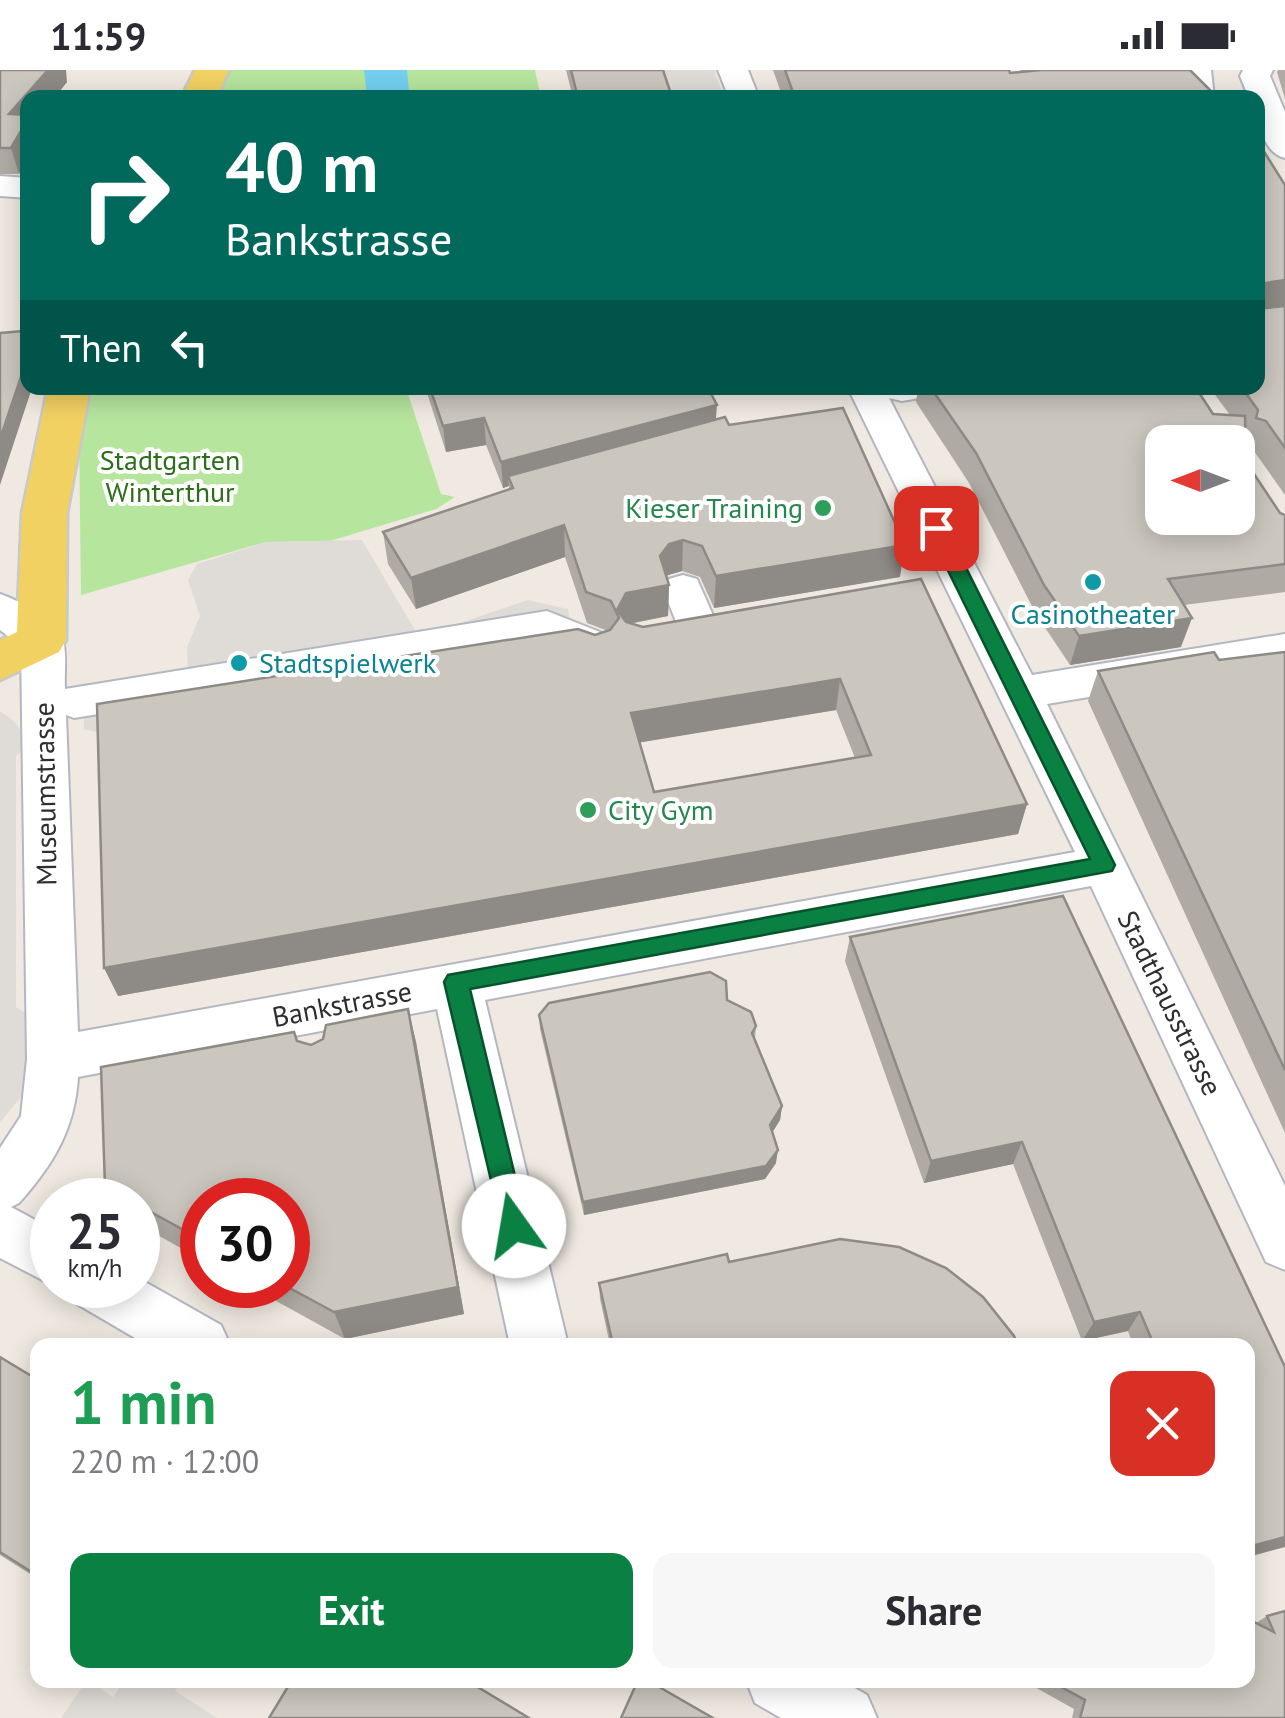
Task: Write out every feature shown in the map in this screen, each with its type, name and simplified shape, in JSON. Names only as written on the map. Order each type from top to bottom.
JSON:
[{"type":"main road","name":"Museumstrasse","points":[[21,651],[50,459],[67,395]]},
{"type":"street","points":[[1265,113],[1273,156]]},
{"type":"street","name":"Stadthausstrasse","points":[[898,395],[1020,693],[1285,1244]]},
{"type":"street","points":[[684,589],[696,629]]},
{"type":"street","points":[[0,609],[21,651]]},
{"type":"street","points":[[74,702],[547,626],[595,647]]},
{"type":"street","points":[[1020,693],[1285,649]]},
{"type":"street","name":"Museumstrasse","points":[[0,1186],[42,1136],[50,1107],[53,1059],[21,651]]},
{"type":"street","name":"Bankstrasse","points":[[53,1059],[1104,865]]},
{"type":"street","points":[[456,982],[538,1338]]},
{"type":"street","points":[[0,1228],[30,1246]]},
{"type":"street","points":[[137,1308],[189,1338]]},
{"type":"street","points":[[792,1688],[844,1718]]},
{"type":"green space","points":[[231,70],[535,70],[539,90],[222,90]]},
{"type":"green space","name":"Stadtgarten Winterthur","points":[[87,395],[408,395],[441,494],[455,497],[436,509],[330,541],[266,542],[81,595],[79,431]]},
{"type":"shaded area","points":[[655,70],[714,70],[721,90],[662,90]]},
{"type":"shaded area","points":[[362,540],[419,637],[528,600],[568,609],[577,660],[109,735],[84,729],[83,693],[188,677],[187,647],[200,616],[188,580],[197,564],[266,542]]},
{"type":"shaded area","points":[[0,711],[15,722],[29,744],[16,756],[16,1007],[30,1016],[26,1091],[0,1122]]},
{"type":"shaded area","points":[[82,1688],[99,1688],[113,1697],[119,1688],[177,1688],[175,1691],[217,1718],[61,1718]]},
{"type":"water","points":[[364,70],[407,70],[409,90],[366,90]]},
{"type":"building","points":[[0,70],[48,70],[30,90],[20,90],[20,102],[9,114],[20,115],[20,133],[11,148],[0,148]]},
{"type":"building","points":[[571,70],[663,70],[670,90],[576,90]]},
{"type":"building","points":[[785,70],[1190,70],[1210,90],[792,90]]},
{"type":"building","points":[[1265,153],[1285,185],[1285,280],[1266,283],[1266,308],[1285,306],[1285,448],[1266,421],[1256,418],[1258,410],[1247,395],[1265,395]]},
{"type":"building","points":[[20,331],[20,380],[0,439],[0,333]]},
{"type":"building","points":[[432,395],[712,395],[717,405],[501,462],[484,418],[443,426]]},
{"type":"building","points":[[936,395],[1201,395],[1213,414],[1245,416],[1245,425],[1145,425],[1145,535],[1255,535],[1255,476],[1285,515],[1285,564],[1168,579],[1192,618],[1079,636],[1044,585],[976,453]]},
{"type":"building","points":[[843,408],[905,545],[716,576],[702,546],[683,540],[669,544],[660,556],[669,585],[626,593],[617,610],[626,622],[643,627],[921,579],[1027,804],[104,968],[97,704],[578,629],[595,635],[610,630],[619,618],[611,601],[586,592],[564,525],[411,578],[383,532],[513,488],[508,476],[725,417],[729,425]],"holes":[[[840,679],[871,755],[654,792],[631,713]]]},
{"type":"building","points":[[1214,652],[1219,660],[1285,652],[1285,1070],[1098,671]]},
{"type":"building","points":[[1063,896],[1285,1367],[1285,1537],[1255,1545],[1255,1338],[1151,1338],[1140,1312],[1094,1322],[1022,1142],[931,1161],[850,937]]},
{"type":"building","points":[[710,972],[726,981],[727,1000],[751,1012],[756,1026],[752,1033],[782,1106],[770,1125],[778,1150],[766,1166],[583,1202],[539,1015],[549,1003]]},
{"type":"building","points":[[408,1009],[458,1287],[334,1312],[310,1299],[310,1178],[180,1178],[180,1228],[160,1217],[160,1178],[105,1178],[101,1067],[294,1032],[297,1041],[311,1045],[323,1039],[326,1025]]},
{"type":"building","points":[[840,1239],[899,1247],[946,1268],[983,1297],[1015,1338],[611,1338],[599,1283],[727,1254],[729,1262]]},
{"type":"building","points":[[0,1357],[30,1375],[30,1571],[0,1552]]},
{"type":"building","points":[[1285,1611],[1285,1718],[1080,1718],[1085,1700],[1063,1688],[1255,1688],[1255,1622],[1274,1632],[1267,1616]]},
{"type":"building","points":[[287,1688],[479,1688],[529,1718],[269,1718]]},
{"type":"building","points":[[634,1688],[661,1688],[713,1718],[621,1718]]},
{"type":"place","name":"Kieser Training","points":[[823,508]]},
{"type":"place","name":"Casinotheater","points":[[1093,582]]},
{"type":"place","name":"Stadtspielwerk","points":[[239,663]]},
{"type":"place","name":"City Gym","points":[[588,810]]},
{"type":"route","points":[[514,1226],[456,982],[1104,865],[936,528]]}]
